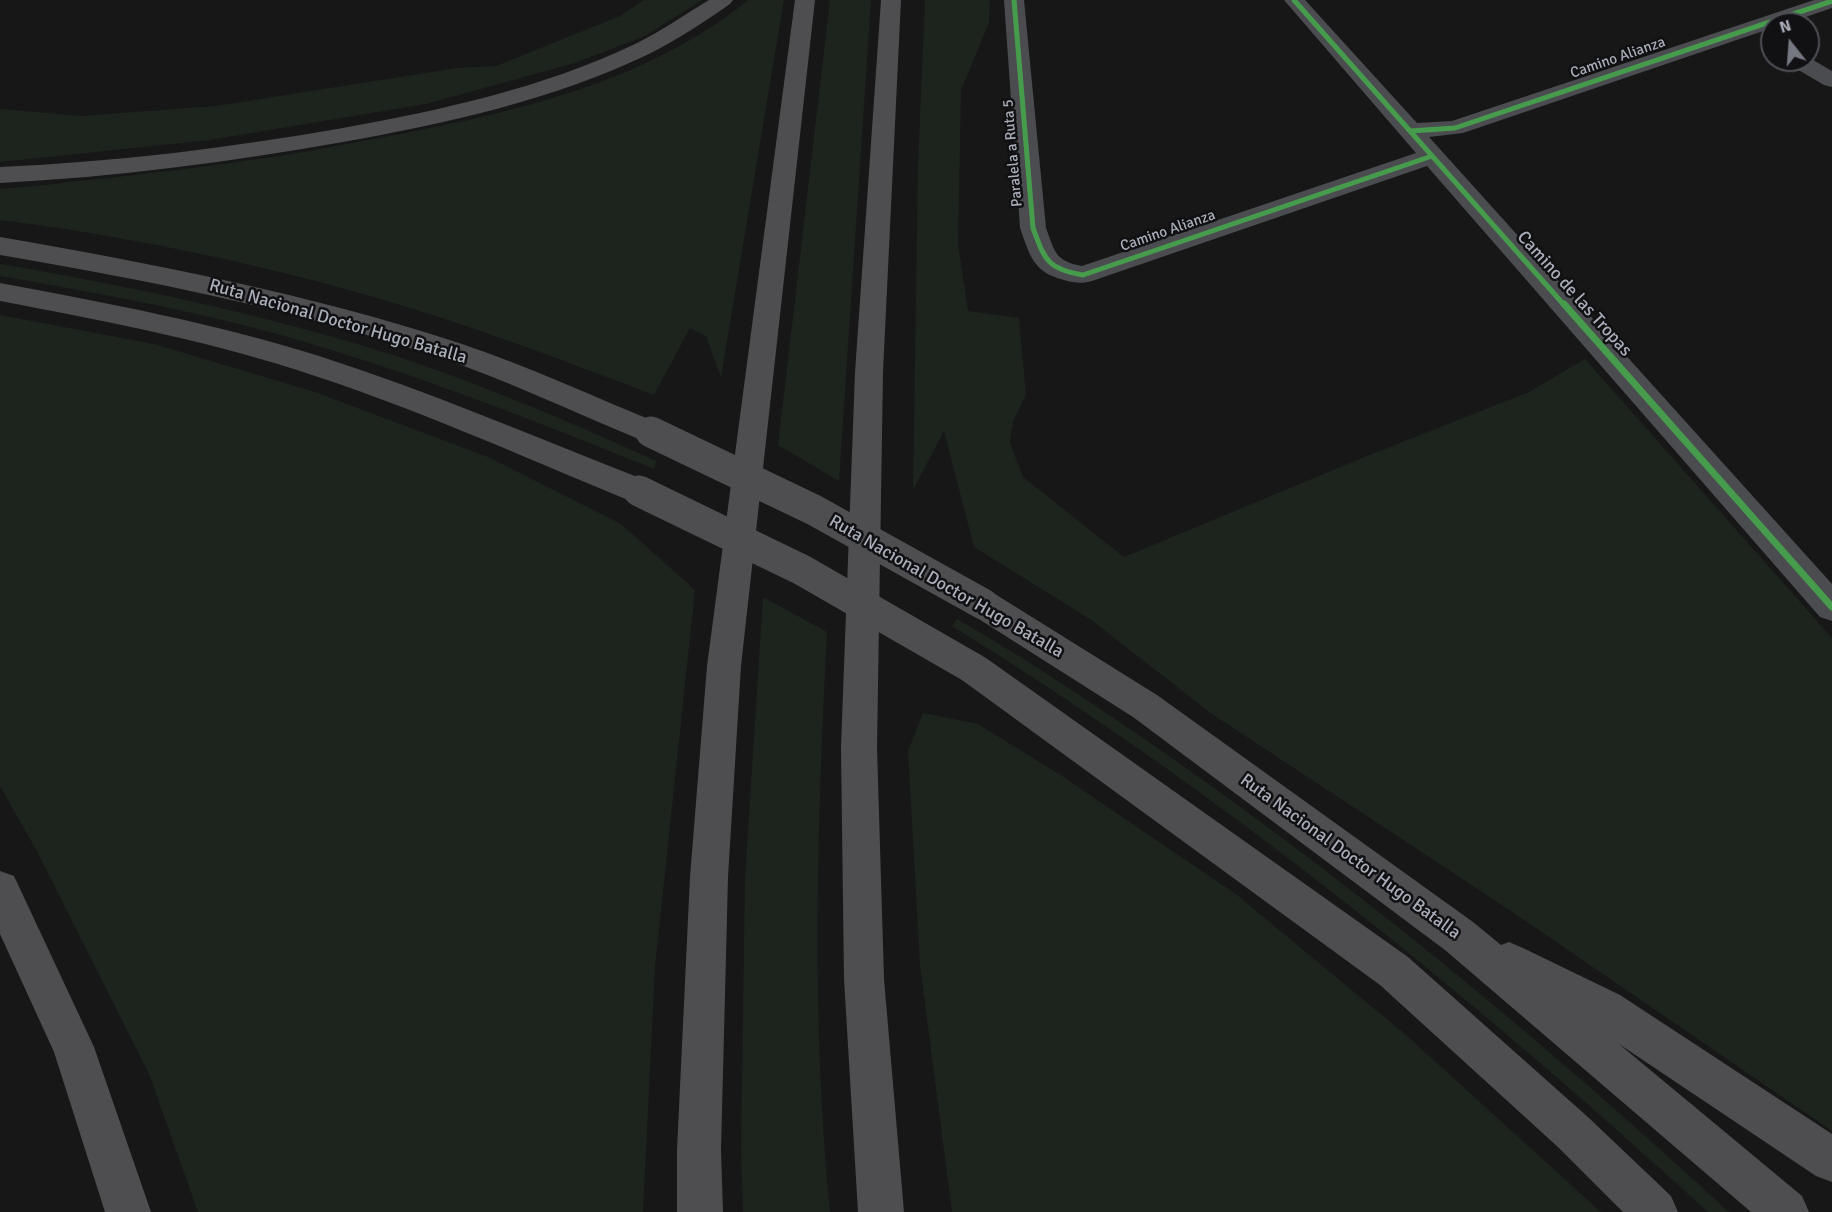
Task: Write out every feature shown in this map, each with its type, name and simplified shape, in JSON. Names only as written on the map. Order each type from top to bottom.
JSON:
[{"type":"highway","points":[[0,175],[93,169],[262,149],[426,119],[503,100],[565,81],[659,40],[723,0]]},
{"type":"highway","points":[[700,1212],[699,1150],[709,877],[724,666],[805,0]]},
{"type":"highway","points":[[881,1212],[864,980],[859,747],[869,372],[891,0]]},
{"type":"highway","name":"Ruta Nacional Doctor Hugo Batalla","points":[[0,246],[210,285],[449,351],[651,432],[814,510],[983,604],[1145,706],[1459,936],[1786,1212]]},
{"type":"highway","points":[[0,292],[135,318],[239,343],[351,378],[639,491],[802,570],[974,669],[1394,971],[1574,1134],[1655,1212]]},
{"type":"highway","points":[[0,890],[73,1047],[128,1212]]},
{"type":"highway","points":[[1459,936],[1605,1010],[1832,1160]]},
{"type":"street","name":"Paralela a Ruta 5","points":[[1014,0],[1033,228],[1046,262],[1056,271],[1083,275]]},
{"type":"street","name":"Camino de las Tropas","points":[[1294,0],[1832,608]]},
{"type":"street","name":"Camino Alianza","points":[[1410,132],[1455,128],[1832,1]]},
{"type":"street","points":[[1747,29],[1760,37]]},
{"type":"street","points":[[1818,72],[1832,80]]},
{"type":"street","name":"Camino Alianza","points":[[1083,275],[1432,156]]},
{"type":"shaded area","points":[[644,0],[702,0],[645,36],[575,63],[426,104],[210,140],[0,162],[0,109],[81,116],[216,106],[457,68],[496,66],[620,16]]},
{"type":"shaded area","points":[[748,0],[784,0],[721,377],[706,336],[690,328],[654,395],[546,354],[385,300],[194,252],[0,220],[0,189],[191,168],[312,150],[448,124],[555,97],[657,58],[704,32]]},
{"type":"shaded area","points":[[830,0],[871,0],[839,481],[778,445]]},
{"type":"shaded area","points":[[925,0],[990,0],[989,23],[961,90],[958,244],[968,311],[1019,318],[1026,395],[1013,421],[1010,443],[1023,477],[1124,557],[1362,458],[1529,392],[1585,359],[1832,638],[1832,1131],[1514,913],[1212,714],[1090,619],[974,547],[944,431],[913,490],[918,165]]},
{"type":"shaded area","points":[[0,264],[209,305],[374,349],[456,377],[577,426],[656,461],[654,469],[532,420],[367,361],[285,336],[204,316],[123,298],[0,276]]},
{"type":"shaded area","points":[[0,315],[154,344],[315,392],[488,457],[621,524],[695,590],[655,967],[643,1212],[198,1212],[149,1074],[38,853],[0,786]]},
{"type":"shaded area","points":[[763,597],[827,632],[819,849],[818,995],[824,1140],[830,1212],[743,1212],[741,1150],[745,878]]},
{"type":"shaded area","points":[[957,619],[1052,677],[1143,738],[1272,830],[1340,882],[1538,1042],[1729,1212],[1708,1212],[1529,1053],[1344,901],[1249,828],[1152,758],[952,626]]},
{"type":"shaded area","points":[[923,713],[978,724],[1062,776],[1237,895],[1407,1036],[1601,1212],[952,1212],[920,965],[908,751]]},
{"type":"cycle path","points":[[1014,0],[1033,228],[1044,257],[1048,263],[1060,270],[1083,275],[1432,156]]},
{"type":"cycle path","points":[[1294,0],[1832,607]]},
{"type":"cycle path","points":[[1410,131],[1455,128],[1832,1]]}]
